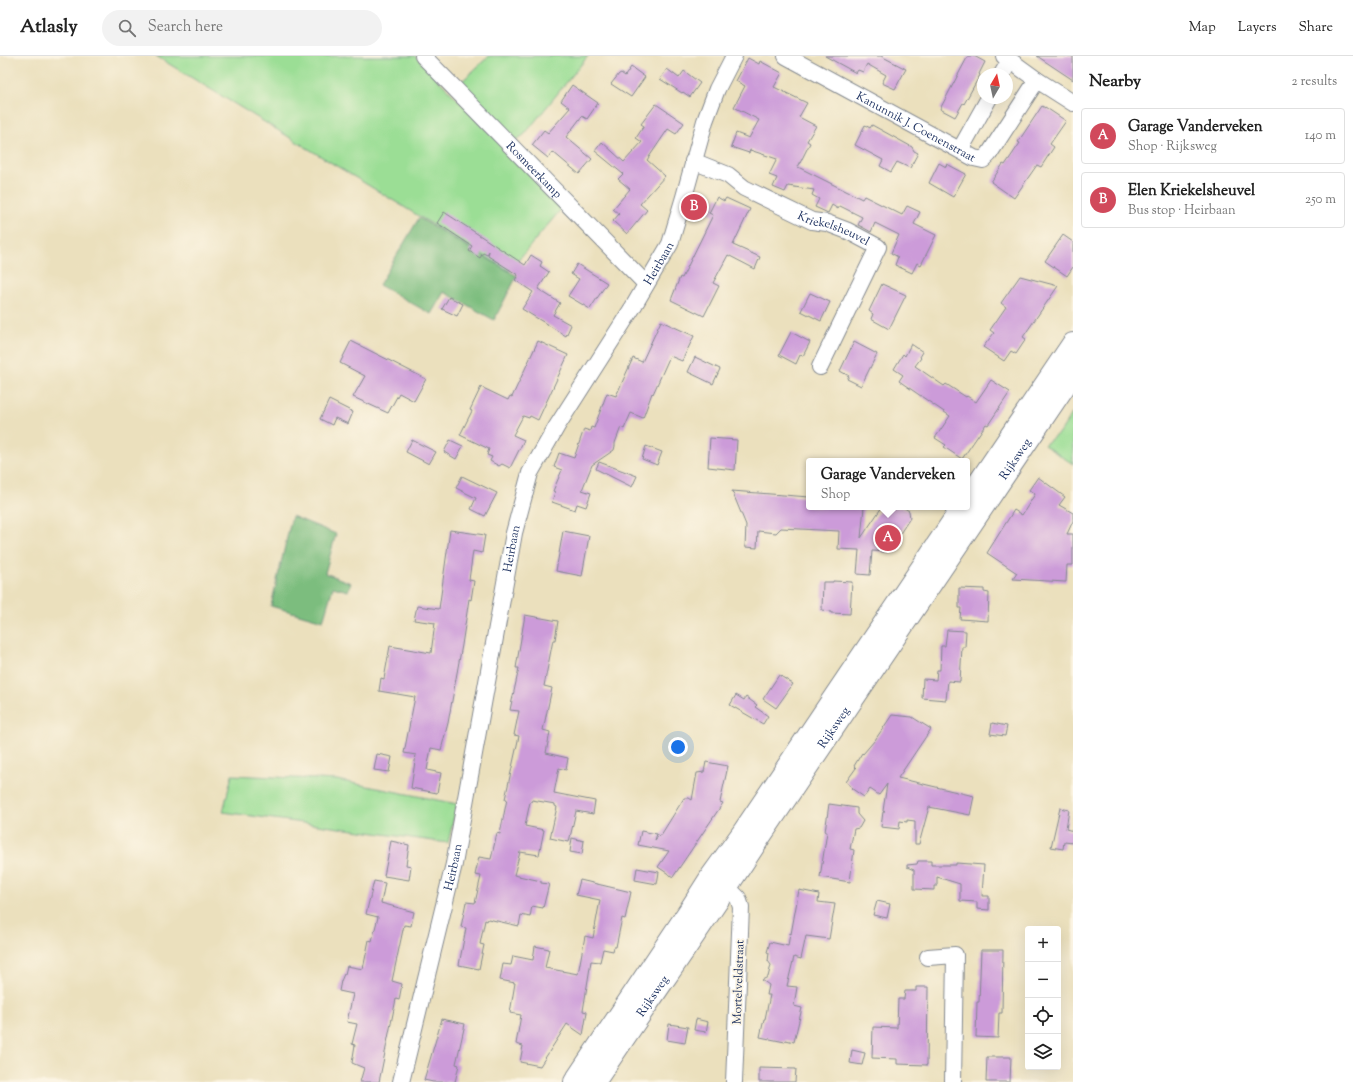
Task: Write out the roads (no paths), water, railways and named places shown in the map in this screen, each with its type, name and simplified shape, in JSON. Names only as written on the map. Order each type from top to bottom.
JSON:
[{"type":"main road","name":"Rijksweg","points":[[970,497],[1073,344]]},
{"type":"main road","name":"Rijksweg","points":[[594,1082],[1073,374]]},
{"type":"main road","name":"Rijksweg","points":[[575,1082],[712,876],[743,833],[961,510]]},
{"type":"street","name":"Rosmeerkamp","points":[[423,56],[646,284]]},
{"type":"street","name":"Heirbaan","points":[[400,1082],[454,864],[514,533],[530,473],[557,426],[670,244],[705,121],[716,89],[734,56]]},
{"type":"street","name":"Kanunnik J. Coenenstraat","points":[[786,56],[974,158],[983,160],[989,154],[1037,80]]},
{"type":"street","points":[[1005,64],[1037,80],[1073,103]]},
{"type":"street","name":"Kanunnik J. Coenenstraat","points":[[960,150],[986,104]]},
{"type":"street","name":"Kriekelsheuvel","points":[[693,161],[728,175],[744,188],[812,221],[827,222],[878,247],[820,367]]},
{"type":"street","name":"Mortelveldstraat","points":[[727,887],[738,898],[741,907],[734,1082]]},
{"type":"street","points":[[928,957],[955,955],[953,1082]]},
{"type":"place","name":"Elen Kriekelsheuvel","points":[[694,207]]},
{"type":"place","name":"Garage Vanderveken","points":[[888,538]]}]
